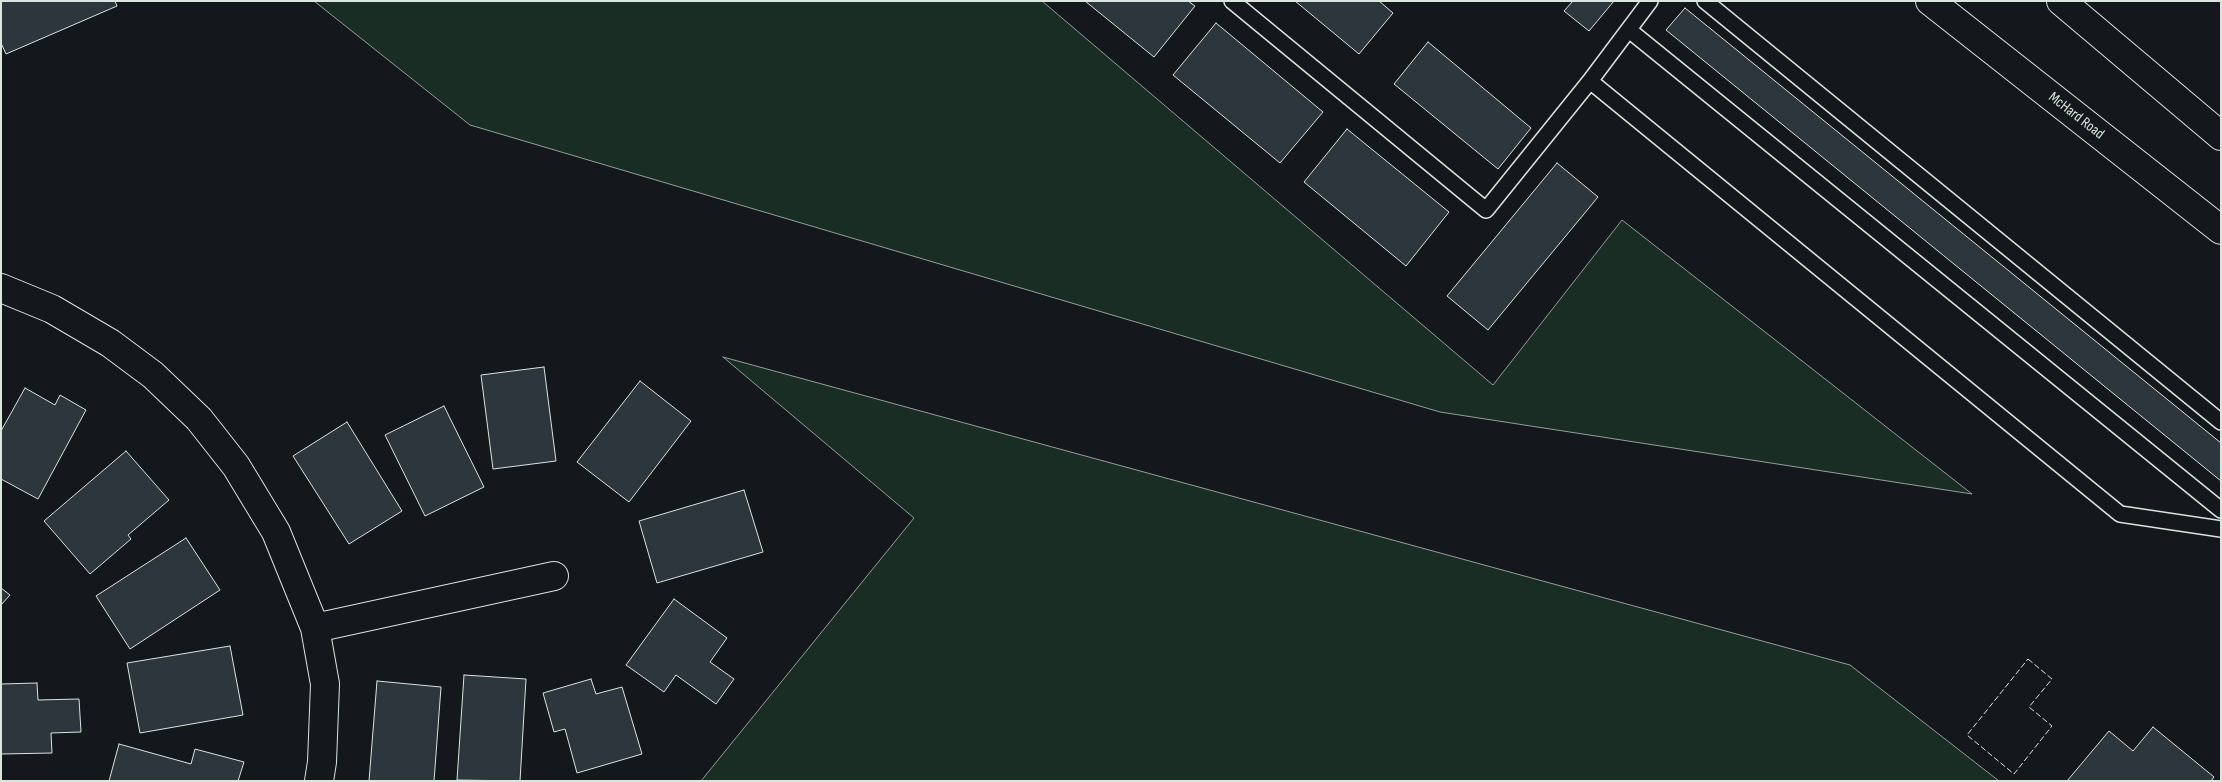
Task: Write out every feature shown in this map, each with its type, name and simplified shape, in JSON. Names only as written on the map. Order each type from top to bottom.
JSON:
[{"type":"street","name":"McHard Road","points":[[1930,1],[2221,230]]},
{"type":"street","points":[[2061,1],[2221,136]]},
{"type":"street","points":[[1,288],[52,309],[110,343],[153,375],[199,419],[236,466],[276,532],[315,628],[325,684],[322,762],[319,781]]},
{"type":"street","points":[[315,628],[554,576]]},
{"type":"lane","points":[[1232,1],[1486,210],[1590,81],[1650,1]]},
{"type":"lane","points":[[1705,1],[2221,422]]},
{"type":"lane","points":[[1629,30],[2221,510]]},
{"type":"lane","points":[[1590,81],[2120,514],[2221,528]]},
{"type":"green space","points":[[314,1],[1042,1],[1493,385],[1622,220],[1972,494],[1440,412],[470,125]]},
{"type":"green space","points":[[723,357],[1850,665],[1999,781],[701,781],[914,518]]},
{"type":"building","points":[[1,1],[115,1],[117,6],[6,54],[1,43]]},
{"type":"building","points":[[1085,1],[1188,1],[1195,6],[1154,57]]},
{"type":"building","points":[[1295,1],[1379,1],[1393,13],[1359,54]]},
{"type":"building","points":[[1573,1],[1614,1],[1589,31],[1564,11]]},
{"type":"building","points":[[1685,8],[2221,443],[2221,481],[1666,30]]},
{"type":"building","points":[[1216,23],[1323,112],[1280,163],[1173,75]]},
{"type":"building","points":[[1428,42],[1531,128],[1498,169],[1394,84]]},
{"type":"building","points":[[1347,129],[1449,212],[1406,266],[1304,182]]},
{"type":"building","points":[[1557,163],[1598,197],[1488,330],[1447,296]]},
{"type":"building","points":[[544,367],[556,461],[493,469],[481,375]]},
{"type":"building","points":[[640,381],[691,421],[629,502],[577,462]]},
{"type":"building","points":[[25,388],[55,405],[60,395],[86,410],[38,499],[1,479],[1,431]]},
{"type":"building","points":[[444,406],[484,487],[425,516],[385,435]]},
{"type":"building","points":[[347,422],[402,511],[349,544],[293,456]]},
{"type":"building","points":[[126,451],[169,500],[128,535],[131,539],[90,574],[44,521]]},
{"type":"building","points":[[744,490],[763,552],[657,583],[639,521]]},
{"type":"building","points":[[186,538],[220,590],[130,649],[96,596]]},
{"type":"building","points":[[1,588],[10,595],[1,605]]},
{"type":"building","points":[[674,599],[727,638],[710,662],[734,679],[716,704],[676,675],[664,692],[626,665]]},
{"type":"building","points":[[230,646],[243,715],[140,733],[127,663]]},
{"type":"building","points":[[464,675],[526,679],[520,781],[457,780]]},
{"type":"building","points":[[591,679],[596,694],[622,687],[642,754],[577,773],[565,729],[554,732],[543,693]]},
{"type":"building","points":[[377,681],[441,687],[434,781],[369,781]]},
{"type":"building","points":[[37,683],[38,700],[79,699],[81,732],[51,733],[52,753],[1,754],[1,684]]},
{"type":"building","points":[[2153,727],[2214,777],[2211,781],[2067,781],[2109,731],[2133,751]]},
{"type":"building","points":[[119,744],[191,764],[195,749],[244,762],[238,781],[109,781]]},
{"type":"fence","points":[[2028,659],[2052,679],[2029,707],[2052,726],[2014,774],[1967,735],[2028,659]]}]
